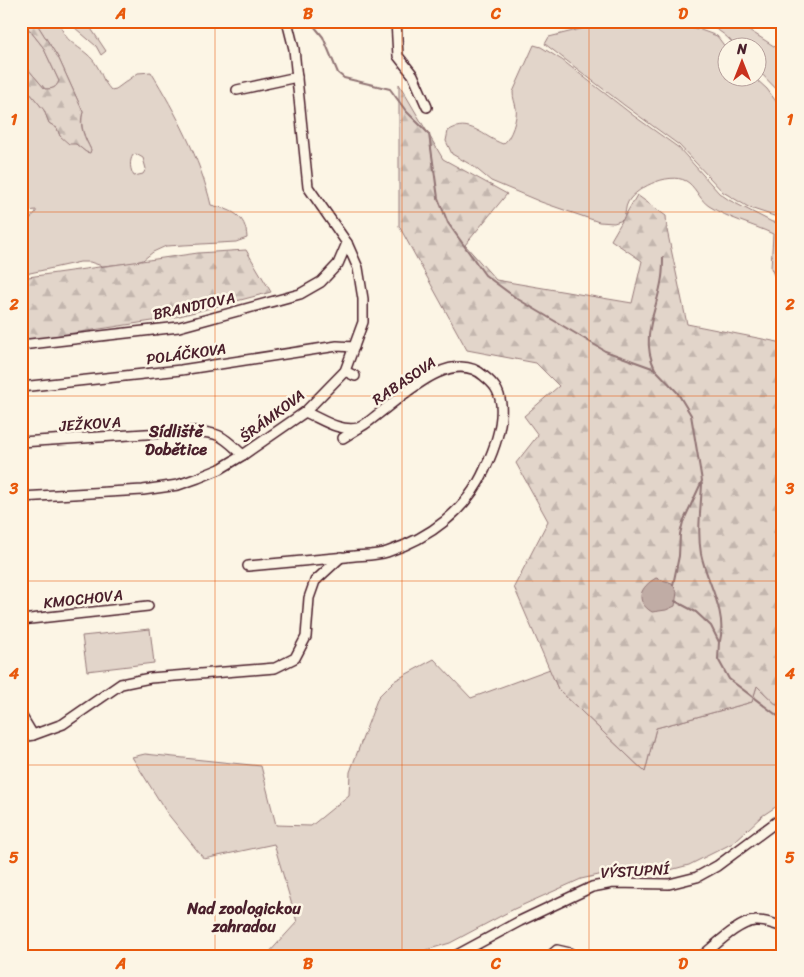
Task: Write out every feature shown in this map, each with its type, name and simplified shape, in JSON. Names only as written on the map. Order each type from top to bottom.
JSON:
[{"type":"street","name":"ŠRÁMKOVA","points":[[21,497],[143,490],[178,485],[220,469],[305,412],[345,371],[362,322],[363,299],[358,268],[347,243],[308,188],[294,49],[287,21]]},
{"type":"street","points":[[396,21],[398,56],[413,75],[427,107]]},
{"type":"street","points":[[551,21],[559,21]]},
{"type":"street","points":[[237,90],[297,77]]},
{"type":"street","name":"BRANDTOVA","points":[[21,345],[179,327],[300,294],[320,282],[338,264],[347,243]]},
{"type":"street","name":"POLÁČKOVA","points":[[21,387],[181,370],[337,346],[354,347]]},
{"type":"street","name":"RABASOVA","points":[[248,566],[385,553],[416,540],[442,524],[462,505],[479,483],[490,457],[500,422],[501,404],[497,387],[479,372],[466,366],[448,368],[429,378],[343,438]]},
{"type":"street","points":[[345,371],[355,376]]},
{"type":"street","points":[[305,412],[339,428],[359,428]]},
{"type":"street","name":"JEŽKOVA","points":[[21,442],[192,431],[211,432],[222,436],[243,455]]},
{"type":"street","points":[[21,737],[33,735],[63,724],[121,684],[150,678],[275,668],[295,658],[306,637],[310,598],[315,581],[341,557]]},
{"type":"street","name":"KMOCHOVA","points":[[21,620],[148,606]]},
{"type":"street","points":[[21,715],[33,735]]},
{"type":"street","name":"VÝSTUPNÍ","points":[[455,956],[520,921],[592,887],[614,883],[669,884],[698,877],[717,866],[783,817]]},
{"type":"street","points":[[702,956],[747,923],[756,920],[783,928]]},
{"type":"street","points":[[550,956],[557,950],[570,953],[572,956]]},
{"type":"street","points":[[21,951],[24,956]]},
{"type":"green space","points":[[21,21],[25,21],[24,23],[43,47],[59,81],[54,88],[45,89],[21,61]]},
{"type":"green space","points":[[25,21],[35,21],[59,59],[83,112],[81,122],[91,150],[90,153],[76,144],[69,144],[60,136],[57,128],[49,123],[44,110],[21,82],[21,61],[45,89],[54,88],[59,81],[43,47],[24,23]]},
{"type":"green space","points":[[35,21],[60,21],[66,36],[92,59],[111,90],[116,89],[138,73],[151,72],[194,153],[211,205],[236,214],[244,223],[247,238],[236,242],[166,246],[153,252],[143,260],[132,263],[102,266],[90,262],[80,262],[21,275],[21,229],[36,210],[21,214],[21,82],[44,110],[49,123],[57,128],[60,136],[76,144],[86,152],[91,150],[82,127],[83,112],[59,59]],"holes":[[[136,154],[143,158],[146,169],[143,174],[134,176],[130,166],[132,157]]]},
{"type":"green space","points":[[67,21],[86,21],[106,51],[101,55],[96,46]]},
{"type":"green space","points":[[613,21],[664,21],[698,29],[717,36],[718,38],[716,38],[716,88],[766,88],[783,111],[783,219],[750,208],[723,192],[679,145],[545,44],[549,37]]},
{"type":"green space","points":[[697,21],[735,21],[761,38],[728,38]]},
{"type":"green space","points":[[766,41],[783,52],[783,96],[766,78]]},
{"type":"green space","points":[[534,45],[541,47],[562,60],[679,148],[719,193],[772,222],[783,223],[783,282],[776,280],[771,268],[773,234],[709,206],[689,183],[682,179],[665,179],[639,190],[628,202],[623,220],[614,223],[599,222],[541,202],[491,181],[473,166],[452,154],[446,141],[448,131],[456,127],[469,127],[503,144],[506,141],[511,133],[516,117],[513,92]]},
{"type":"green space","points":[[399,84],[443,159],[507,194],[465,245],[496,280],[632,303],[642,261],[611,240],[637,195],[666,216],[667,230],[687,324],[783,343],[783,711],[757,686],[752,702],[656,728],[645,772],[558,689],[514,587],[548,521],[516,463],[538,435],[524,416],[559,386],[536,363],[467,350],[399,226]]},
{"type":"green space","points":[[246,250],[271,292],[172,318],[21,341],[21,278],[198,253]]},
{"type":"green space","points":[[150,629],[154,663],[87,671],[82,636]]},
{"type":"green space","points":[[434,659],[471,698],[550,669],[558,689],[645,772],[656,728],[752,702],[757,686],[783,711],[783,802],[762,816],[733,843],[689,865],[650,873],[612,872],[581,879],[514,909],[450,943],[406,956],[266,956],[297,922],[274,844],[204,859],[167,813],[132,757],[145,754],[261,766],[276,825],[311,826],[349,795],[350,772],[378,697],[394,681]]},
{"type":"shaded area","points":[[656,578],[672,583],[677,592],[675,606],[666,610],[652,612],[646,608],[641,599],[641,594],[646,586]]},
{"type":"waterway","points":[[310,21],[323,37],[338,73],[344,78],[390,89],[406,111],[429,134],[438,198],[448,223],[485,275],[516,298],[605,351],[655,369],[677,392],[691,415],[702,481],[683,522],[673,585]]},
{"type":"waterway","points":[[655,369],[651,357],[649,334],[660,289],[663,257]]},
{"type":"waterway","points":[[702,484],[699,528],[701,554],[719,608],[721,619],[720,641]]},
{"type":"waterway","points":[[675,601],[696,612],[711,626],[719,642],[718,659],[729,679],[783,720]]},
{"type":"district","name":"Sídliště Dobětice","points":[[176,440]]},
{"type":"district","name":"Nad zoologickou zahradou","points":[[244,917]]}]
